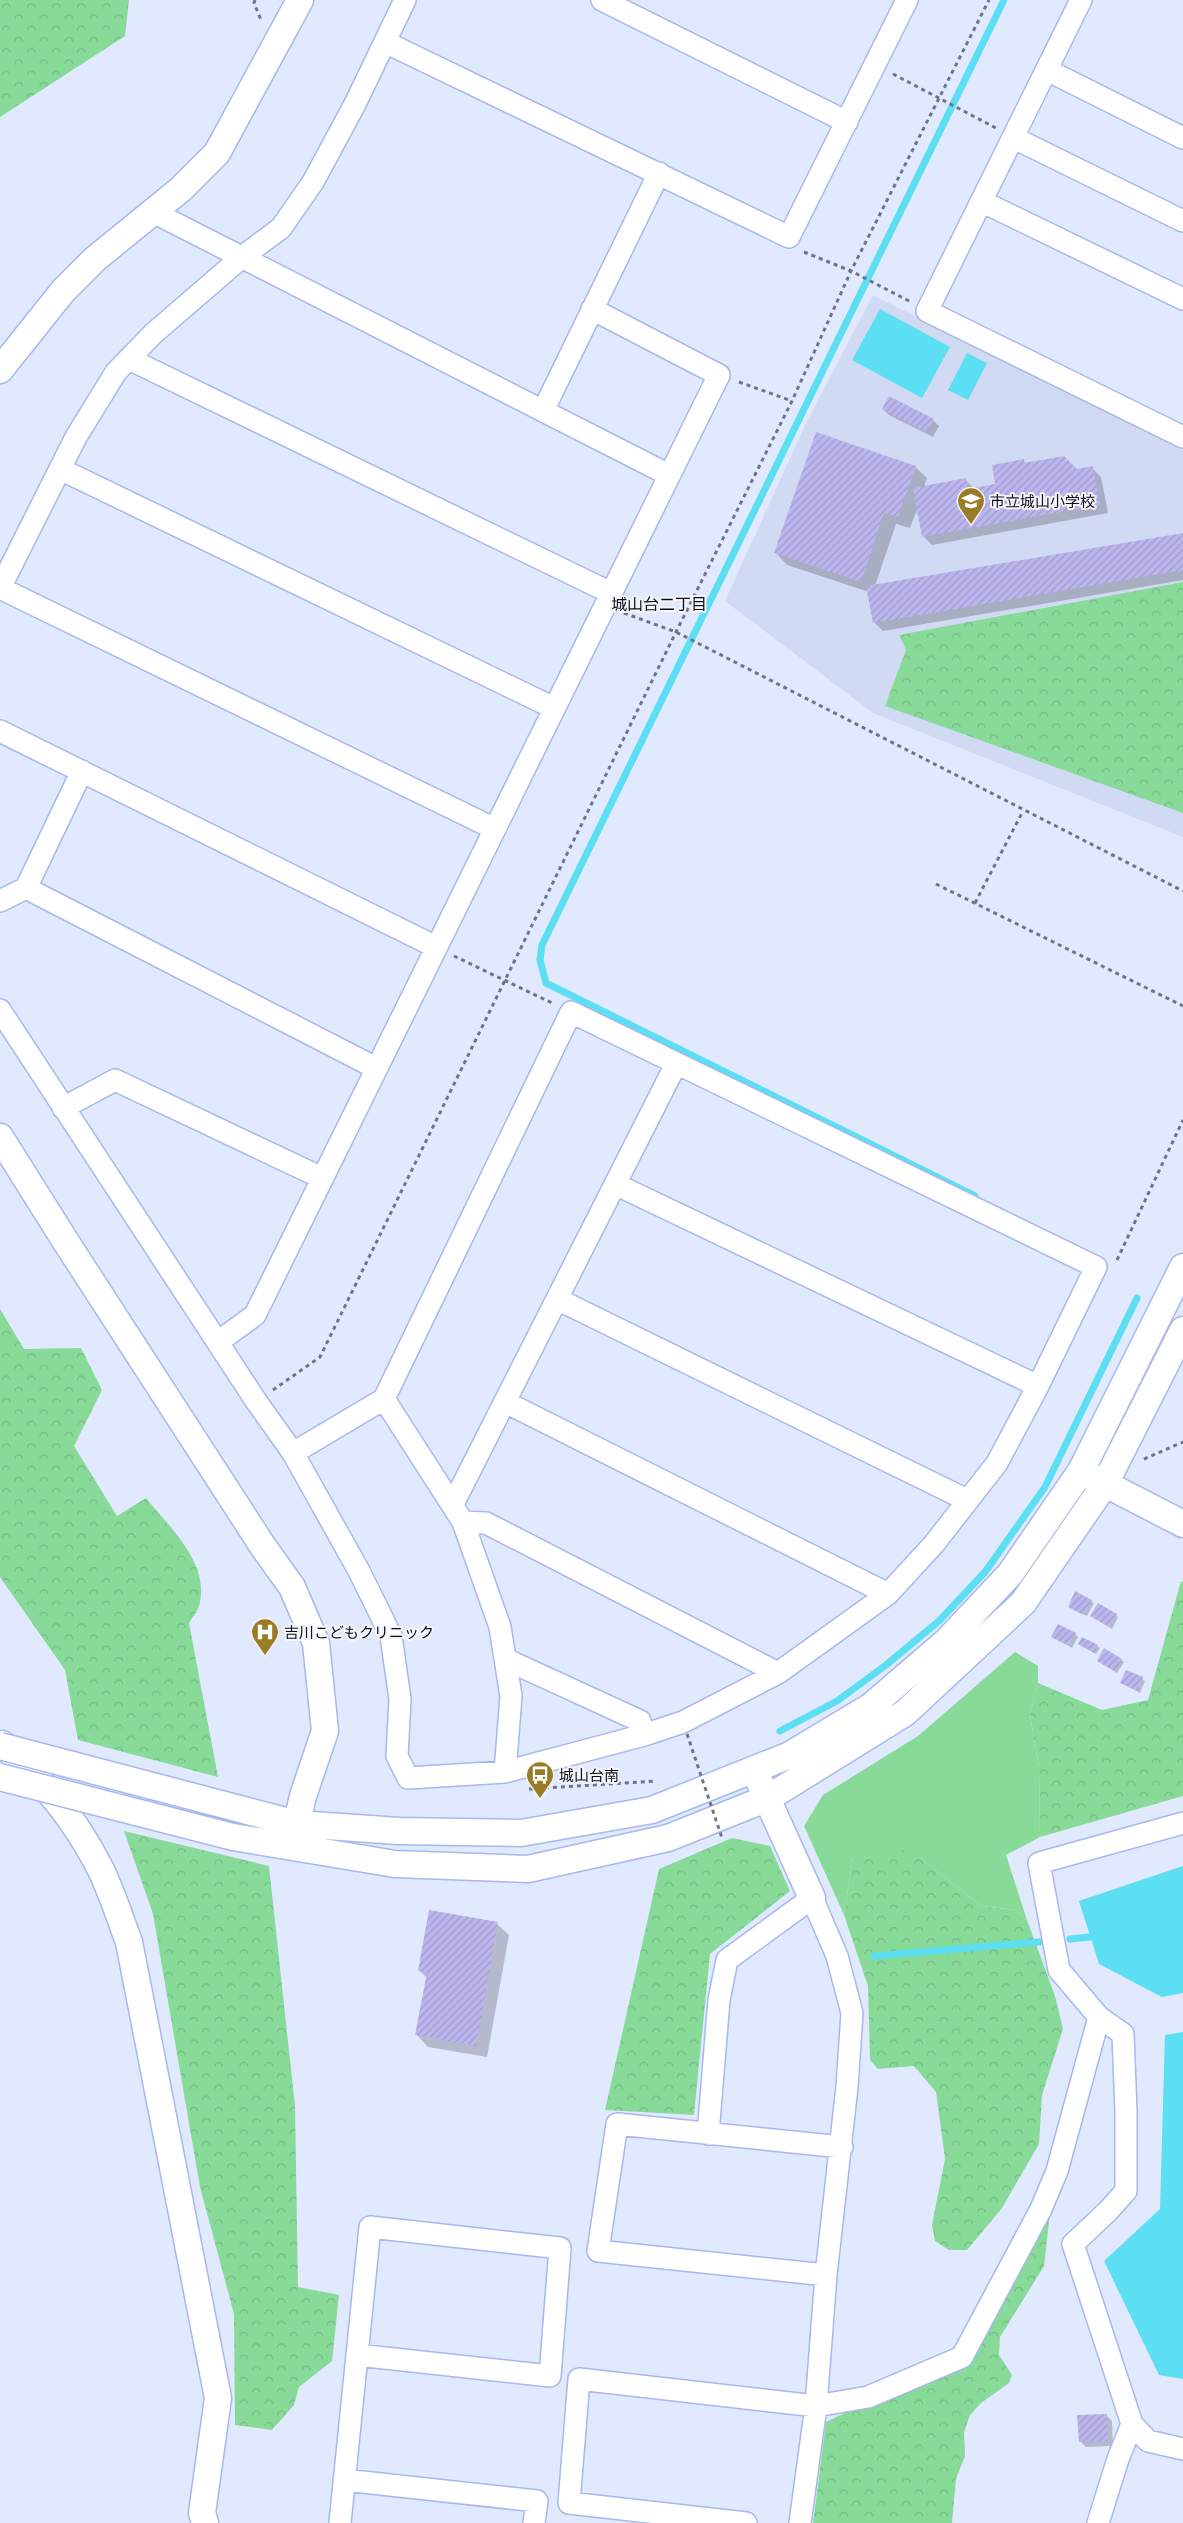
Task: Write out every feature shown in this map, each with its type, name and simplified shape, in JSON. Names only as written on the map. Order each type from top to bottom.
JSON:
[{"type":"street","points":[[0,370],[63,291],[95,259],[153,212],[217,153],[300,0]]},
{"type":"street","points":[[406,0],[313,182],[281,228],[242,257],[154,332],[116,372],[76,437],[0,588],[495,829]]},
{"type":"street","points":[[602,0],[847,122]]},
{"type":"street","points":[[1081,0],[983,202],[927,311],[1183,437]]},
{"type":"street","points":[[385,42],[789,237],[876,66],[903,1]]},
{"type":"street","points":[[1047,70],[1183,138]]},
{"type":"street","points":[[1014,138],[1183,221]]},
{"type":"street","points":[[543,411],[659,173]]},
{"type":"street","points":[[983,202],[1183,299]]},
{"type":"street","points":[[153,212],[669,475]]},
{"type":"street","points":[[218,1342],[254,1315],[719,375],[592,309]]},
{"type":"street","points":[[129,359],[608,599]]},
{"type":"street","points":[[60,469],[554,708]]},
{"type":"street","points":[[0,731],[436,947]]},
{"type":"street","points":[[0,901],[26,888],[82,771]]},
{"type":"street","points":[[26,888],[376,1068]]},
{"type":"street","points":[[0,1010],[256,1402],[292,1453],[359,1571],[391,1636],[400,1699],[397,1756],[408,1778],[505,1772],[644,1736],[683,1722],[778,1674],[888,1594],[934,1544],[997,1463],[1038,1386],[1096,1267],[571,1012],[384,1399],[292,1453]]},
{"type":"street","points":[[458,1513],[505,1402],[676,1064]]},
{"type":"street","points":[[63,1108],[115,1080],[322,1178]]},
{"type":"street","points":[[0,1137],[262,1545],[292,1587],[313,1635],[316,1643],[325,1731],[303,1796],[294,1836]]},
{"type":"street","points":[[615,1184],[1038,1386]]},
{"type":"street","points":[[0,1777],[233,1837],[399,1831],[521,1833],[652,1810],[790,1755],[870,1707],[948,1640],[1010,1574],[1081,1471],[1183,1267]]},
{"type":"street","points":[[558,1299],[968,1500]]},
{"type":"street","points":[[0,1746],[240,1809],[294,1836],[395,1864],[528,1870],[668,1838],[768,1798],[905,1713],[1023,1603],[1105,1484],[1183,1330]]},
{"type":"street","points":[[384,1399],[458,1513],[500,1627],[511,1696],[505,1772]]},
{"type":"street","points":[[505,1402],[888,1594]]},
{"type":"street","points":[[1081,1471],[1183,1524]]},
{"type":"street","points":[[458,1513],[486,1523],[778,1674]]},
{"type":"street","points":[[505,1659],[640,1722],[644,1736]]},
{"type":"street","points":[[0,1741],[33,1771],[68,1816],[101,1870],[129,1942],[218,2398],[202,2513],[204,2523]]},
{"type":"street","points":[[753,1769],[768,1798],[837,1956],[852,2013],[842,2147],[826,2275],[816,2406],[800,2523]]},
{"type":"street","points":[[1183,1823],[1039,1863],[1059,1970],[1099,2016],[1123,2034],[1126,2112],[1126,2191],[1073,2244],[1132,2424],[1148,2441],[1183,2449]]},
{"type":"street","points":[[708,2134],[720,2000],[727,1960],[812,1898]]},
{"type":"street","points":[[746,2523],[569,2504],[579,2379],[816,2406],[868,2397],[962,2357],[1041,2209],[1057,2171],[1099,2016]]},
{"type":"street","points":[[826,2275],[598,2251],[617,2124],[842,2147]]},
{"type":"street","points":[[340,2523],[344,2480],[370,2227],[560,2248],[550,2376],[357,2354]]},
{"type":"street","points":[[1098,2523],[1118,2459],[1132,2424]]},
{"type":"street","points":[[344,2480],[537,2501],[534,2523]]},
{"type":"path","points":[[256,1402],[320,1357],[676,632],[792,401],[851,271],[989,0]]},
{"type":"path","points":[[876,66],[939,97],[1014,138]]},
{"type":"path","points":[[789,237],[789,245],[851,271],[927,311]]},
{"type":"path","points":[[719,375],[792,401]]},
{"type":"path","points":[[608,599],[676,632],[1023,811],[1183,890]]},
{"type":"path","points":[[975,903],[1023,811]]},
{"type":"path","points":[[936,884],[1183,1006]]},
{"type":"path","points":[[436,947],[571,1012]]},
{"type":"path","points":[[1096,1267],[1116,1263],[1183,1120]]},
{"type":"path","points":[[1138,1462],[1183,1442]]},
{"type":"path","points":[[686,1734],[722,1838]]},
{"type":"path","points":[[524,1789],[660,1781]]},
{"type":"shaded area","name":"市立城山小学校","points":[[873,295],[1183,450],[1183,837],[873,713],[725,601],[807,421]]},
{"type":"green space","points":[[0,0],[129,0],[125,36],[0,117]]},
{"type":"green space","points":[[1183,582],[1183,813],[885,706],[906,650],[899,635]]},
{"type":"green space","points":[[0,1309],[24,1349],[81,1348],[102,1390],[74,1446],[117,1516],[146,1498],[176,1534],[194,1561],[201,1591],[199,1606],[189,1623],[218,1777],[78,1740],[65,1670],[0,1577]]},
{"type":"green space","points":[[1181,1581],[1183,1582],[1183,1796],[1040,1837],[1039,1767],[1030,1715],[1038,1683],[1102,1710],[1148,1700]]},
{"type":"green space","points":[[1015,1652],[1038,1666],[1038,1683],[1030,1715],[1039,1767],[1040,1837],[1006,1855],[1027,1920],[1015,1910],[981,1906],[917,1855],[853,1857],[844,1915],[804,1826],[823,1795],[918,1736]]},
{"type":"green space","points":[[124,1831],[269,1866],[295,2106],[298,2287],[339,2295],[332,2361],[299,2387],[294,2405],[272,2430],[235,2425],[234,2314],[200,2187],[153,1914]]},
{"type":"green space","points":[[732,1838],[770,1846],[790,1891],[710,1954],[694,2115],[605,2110],[659,1869]]},
{"type":"green space","points":[[902,1850],[917,1855],[981,1906],[1015,1910],[1027,1920],[1055,1996],[1063,2029],[1042,2095],[1039,2144],[1002,2208],[967,2250],[949,2250],[935,2241],[932,2225],[945,2159],[936,2092],[914,2066],[878,2069],[870,2060],[868,1986],[844,1915],[853,1857]]},
{"type":"green space","points":[[1051,2204],[1044,2266],[1000,2337],[999,2355],[1012,2375],[1009,2383],[981,2403],[970,2415],[964,2432],[965,2456],[956,2479],[952,2523],[813,2523],[826,2422],[882,2395],[966,2364]]},
{"type":"water","points":[[880,309],[950,347],[922,398],[852,360]]},
{"type":"water","points":[[967,353],[987,363],[968,400],[948,390]]},
{"type":"water","points":[[1183,1866],[1183,1993],[1162,1997],[1099,1964],[1079,1901]]},
{"type":"water","points":[[1183,2032],[1183,2379],[1159,2375],[1104,2261],[1160,2209],[1165,2035]]},
{"type":"building","points":[[889,396],[934,419],[927,433],[882,409]]},
{"type":"building","points":[[816,432],[916,466],[898,517],[884,513],[861,582],[774,553]]},
{"type":"building","points":[[1064,456],[1077,469],[1093,466],[1100,505],[922,537],[913,488],[966,478],[968,489],[995,484],[992,465],[1024,459],[1024,463]]},
{"type":"building","points":[[1183,533],[1183,570],[873,623],[866,586]]},
{"type":"building","points":[[1075,1591],[1092,1600],[1084,1615],[1068,1607]]},
{"type":"building","points":[[1098,1603],[1117,1614],[1109,1627],[1090,1616]]},
{"type":"building","points":[[1058,1624],[1076,1633],[1069,1646],[1051,1637]]},
{"type":"building","points":[[1082,1637],[1098,1645],[1094,1653],[1078,1644]]},
{"type":"building","points":[[1104,1648],[1122,1659],[1115,1671],[1097,1661]]},
{"type":"building","points":[[1126,1670],[1143,1677],[1138,1691],[1120,1683]]},
{"type":"building","points":[[429,1910],[498,1922],[476,2046],[415,2035],[427,1973],[418,1971]]},
{"type":"building","points":[[1107,2414],[1108,2441],[1079,2442],[1077,2415]]},
{"type":"waterway","points":[[975,1196],[546,983],[540,960],[542,945],[1004,0]]},
{"type":"waterway","points":[[780,1731],[837,1701],[886,1665],[939,1621],[985,1572],[1045,1487],[1137,1298]]},
{"type":"waterway","points":[[1070,1939],[1100,1936]]},
{"type":"waterway","points":[[874,1956],[1039,1942]]},
{"type":"place","name":"市立城山小学校","points":[[971,525]]},
{"type":"place","name":"吉川こどもクリニック","points":[[265,1656]]},
{"type":"place","name":"城山台南","points":[[540,1799]]},
{"type":"district","name":"城山台二丁目","points":[[659,604]]}]
